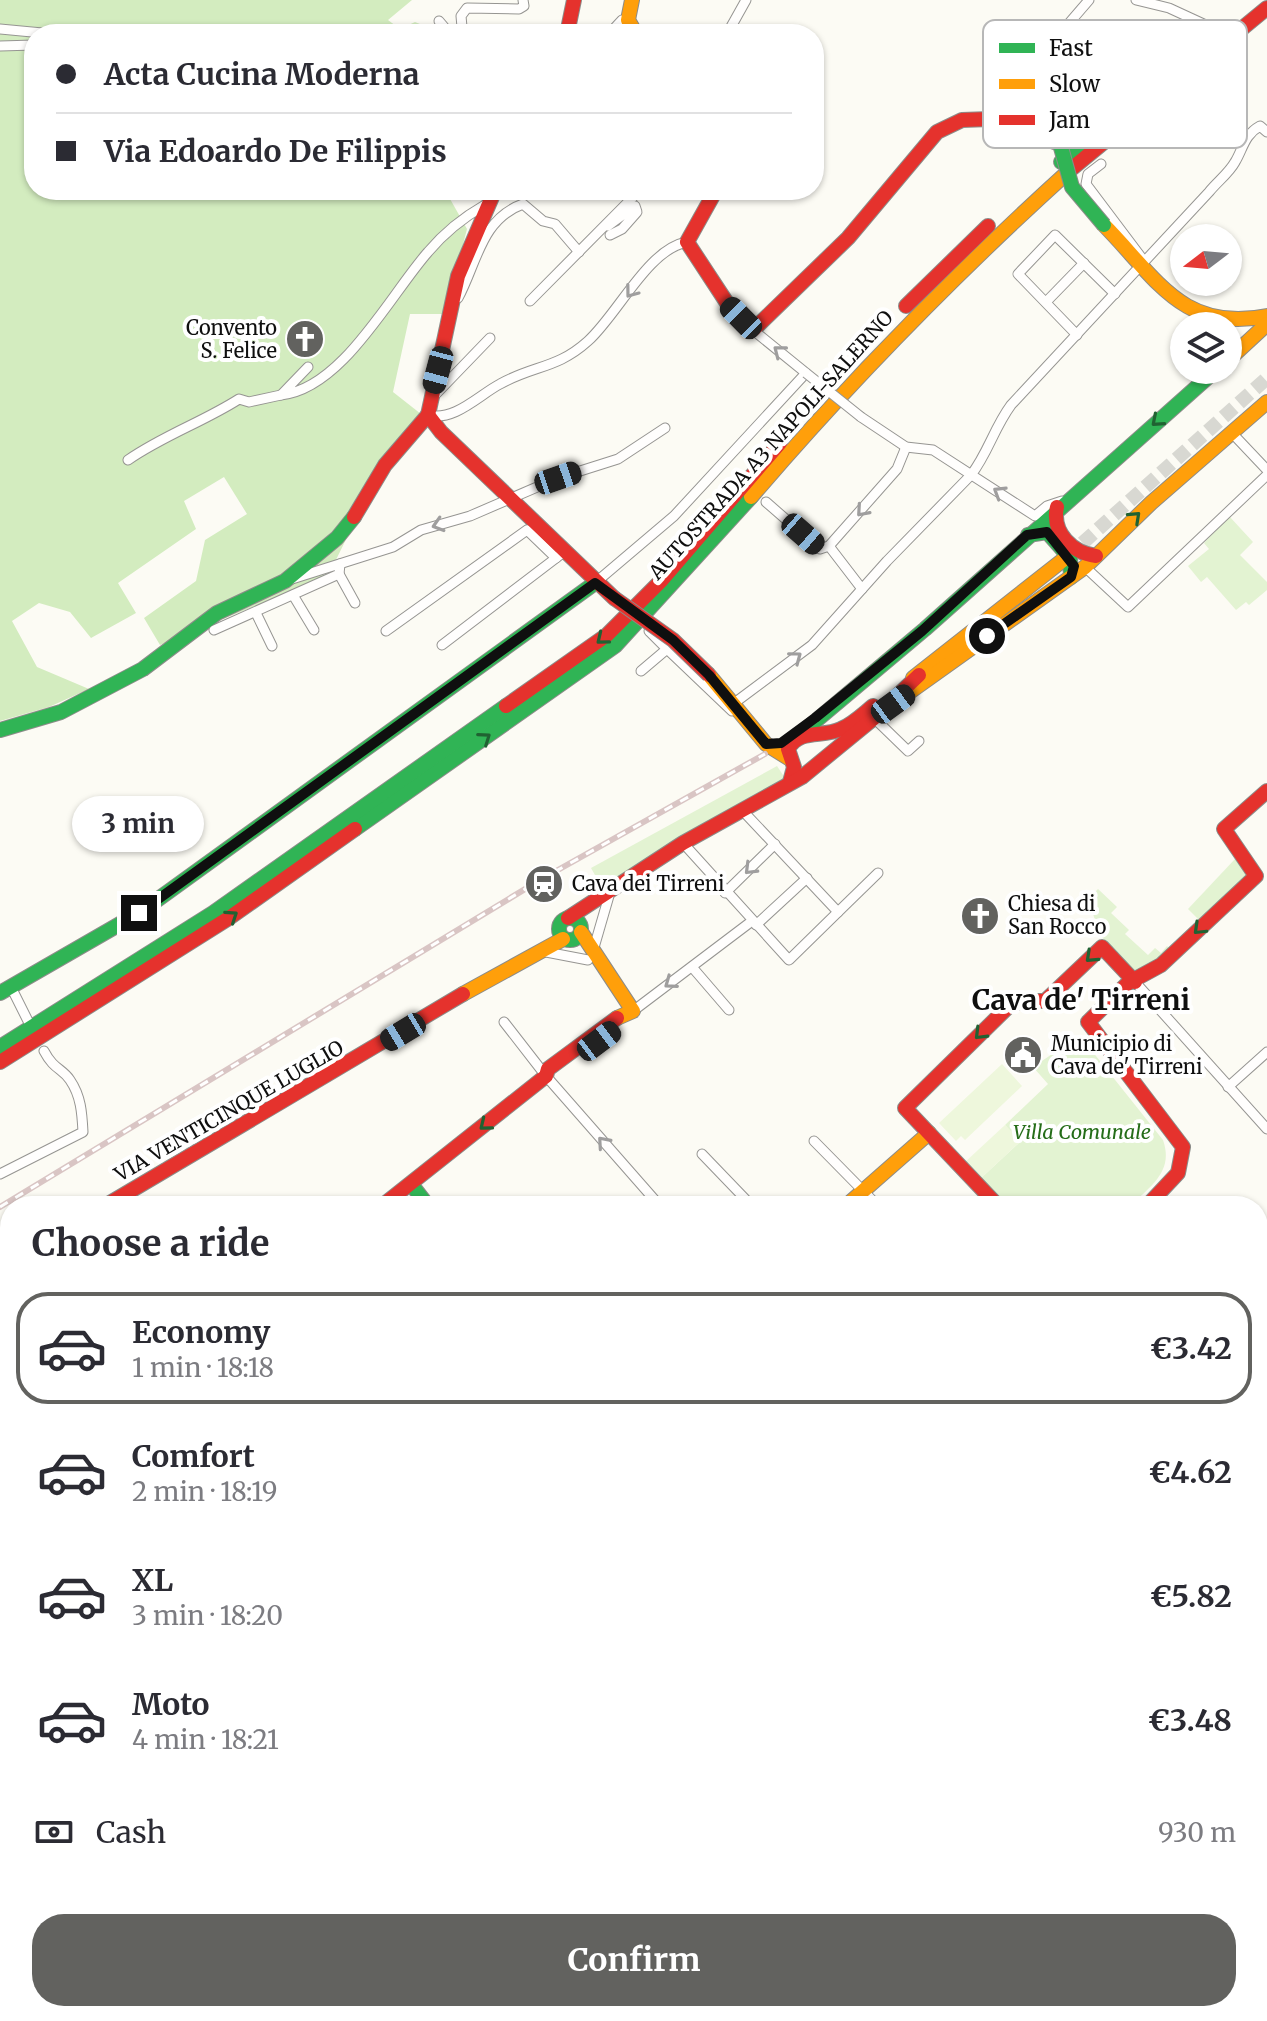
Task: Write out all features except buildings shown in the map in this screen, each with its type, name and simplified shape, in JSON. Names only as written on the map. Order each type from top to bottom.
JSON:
[{"type":"main road","points":[[569,24],[574,0]]},
{"type":"main road","points":[[630,24],[628,20],[632,0]]},
{"type":"main road","name":"AUTOSTRADA A3 NAPOLI-SALERNO","points":[[1233,20],[1258,0]]},
{"type":"main road","name":"AUTOSTRADA A3 NAPOLI-SALERNO","points":[[1247,24],[1267,8]]},
{"type":"main road","points":[[710,200],[687,242],[729,306],[753,330],[848,238],[937,132],[962,120],[983,119]]},
{"type":"main road","points":[[1061,148],[1072,187],[1142,264],[1187,309],[1195,312]]},
{"type":"main road","name":"AUTOSTRADA A3 NAPOLI-SALERNO","points":[[0,1047],[213,913],[607,635],[662,580],[840,375],[936,275],[1077,148]]},
{"type":"main road","name":"AUTOSTRADA A3 NAPOLI-SALERNO","points":[[0,1062],[229,918],[615,646],[696,560],[839,394],[957,272],[1096,148]]},
{"type":"main road","points":[[0,730],[75,705],[143,669],[217,613],[289,588],[337,538],[366,502],[385,465],[429,408],[466,250],[489,200]]},
{"type":"main road","points":[[1242,319],[1267,316]]},
{"type":"main road","points":[[1242,348],[1267,324]]},
{"type":"main road","points":[[1242,327],[1248,335],[1246,344]]},
{"type":"main road","points":[[766,744],[781,743],[794,736],[922,631],[1061,504],[1200,384]]},
{"type":"main road","points":[[874,718],[1091,562],[1267,402]]},
{"type":"main road","points":[[429,408],[441,432],[510,495],[560,554],[673,640],[709,675],[766,744],[792,760],[817,764]]},
{"type":"main road","points":[[1061,504],[1053,518],[1056,527],[1091,562]]},
{"type":"main road","points":[[1027,535],[1047,532],[1071,559],[1074,566],[1071,577]]},
{"type":"main road","points":[[794,736],[839,730],[919,675],[1063,560]]},
{"type":"main road","points":[[6,991],[139,913],[595,583]]},
{"type":"main road","points":[[874,718],[919,675]]},
{"type":"main road","name":"VIA VENTICINQUE LUGLIO","points":[[122,1196],[570,930],[607,892],[683,843],[802,777],[874,718]]},
{"type":"main road","points":[[790,782],[790,745],[794,736]]},
{"type":"main road","points":[[1165,1196],[1185,1176],[1190,1158],[1188,1144],[1095,1024],[1135,982],[1161,965],[1261,880],[1224,829],[1267,791]]},
{"type":"main road","points":[[395,1196],[546,1076],[548,1069],[613,1020],[631,1012],[570,930]]},
{"type":"main road","points":[[984,1196],[905,1108],[1009,1006],[1023,1001],[1045,1001],[1102,947],[1135,982]]},
{"type":"main road","points":[[1135,982],[1128,983],[1090,1019],[1089,1026],[1183,1147],[1184,1163],[1156,1196]]},
{"type":"main road","points":[[864,1196],[929,1133]]},
{"type":"main road","points":[[411,1184],[420,1196]]},
{"type":"street","points":[[462,24],[461,16],[467,8],[519,9],[524,6],[523,0]]},
{"type":"street","points":[[733,24],[746,0]]},
{"type":"street","points":[[1072,20],[1089,0]]},
{"type":"street","points":[[1142,1],[1169,8],[1195,20]]},
{"type":"street","points":[[618,24],[628,20]]},
{"type":"street","points":[[439,21],[442,24]]},
{"type":"street","points":[[0,29],[24,31]]},
{"type":"street","points":[[0,46],[24,45]]},
{"type":"street","points":[[1247,139],[1260,126],[1267,132]]},
{"type":"street","points":[[733,704],[812,645],[971,475],[980,463],[994,426],[1209,192],[1236,161],[1239,148]]},
{"type":"street","points":[[1101,164],[1088,174],[1086,184],[1140,253],[1142,264]]},
{"type":"street","points":[[530,301],[579,252],[607,230],[632,200]]},
{"type":"street","points":[[128,460],[156,441],[184,426],[202,422],[239,399],[249,402],[313,386],[352,349],[429,251],[466,215],[486,204]]},
{"type":"street","points":[[454,304],[487,229],[514,207],[523,204],[543,221],[555,224],[579,252]]},
{"type":"street","points":[[1077,335],[1018,274],[1055,235],[1115,294]]},
{"type":"street","points":[[490,338],[429,408],[448,415],[500,383],[566,360],[613,315],[667,248],[687,242]]},
{"type":"street","points":[[1046,302],[1084,263]]},
{"type":"street","points":[[753,330],[861,417],[906,447],[933,450],[1035,516],[1047,506],[1061,504]]},
{"type":"street","points":[[281,395],[308,367]]},
{"type":"street","points":[[595,583],[674,516],[806,373]]},
{"type":"street","points":[[214,630],[250,612],[256,613],[289,588],[393,547],[421,530],[470,516],[510,495],[618,459],[665,428]]},
{"type":"street","points":[[1091,562],[1128,607],[1267,472],[1232,433]]},
{"type":"street","points":[[766,502],[820,549],[829,546],[897,469],[906,447]]},
{"type":"street","points":[[386,631],[527,530],[560,554],[442,645]]},
{"type":"street","points":[[829,546],[862,589]]},
{"type":"street","points":[[289,588],[339,569]]},
{"type":"street","points":[[339,569],[355,603]]},
{"type":"street","points":[[289,588],[314,630]]},
{"type":"street","points":[[256,613],[272,646]]},
{"type":"street","points":[[649,631],[745,720]]},
{"type":"street","points":[[641,671],[667,649]]},
{"type":"street","points":[[874,718],[908,751],[919,741]]},
{"type":"street","points":[[741,809],[838,912]]},
{"type":"street","points":[[683,843],[725,893],[789,960],[878,873]]},
{"type":"street","points":[[725,893],[775,844]]},
{"type":"street","points":[[631,1012],[754,923],[807,878]]},
{"type":"street","points":[[538,950],[590,957],[607,892]]},
{"type":"street","points":[[692,967],[729,1010]]},
{"type":"street","points":[[1135,982],[1267,1129]]},
{"type":"street","points":[[6,991],[28,1021]]},
{"type":"street","points":[[504,1022],[546,1076],[650,1196]]},
{"type":"street","points":[[0,1174],[83,1132],[81,1105],[69,1077],[52,1067],[44,1051]]},
{"type":"street","points":[[1228,1087],[1267,1052]]},
{"type":"street","points":[[814,1141],[859,1196]]},
{"type":"street","points":[[702,1154],[742,1196]]},
{"type":"green space","points":[[0,0],[412,0],[388,20],[393,24],[24,24],[24,200],[451,200],[467,229],[445,314],[410,314],[393,392],[421,414],[391,448],[328,576],[160,645],[144,618],[196,581],[205,540],[247,514],[224,477],[184,501],[196,529],[118,583],[136,613],[91,638],[70,612],[39,603],[12,621],[37,667],[89,689],[49,707],[0,721]]},
{"type":"green space","points":[[1229,516],[1253,542],[1240,555],[1267,582],[1267,590],[1249,605],[1246,602],[1236,610],[1207,577],[1201,582],[1188,566],[1209,549],[1204,543]]},
{"type":"green space","points":[[777,766],[785,778],[605,885],[600,884],[591,868]]},
{"type":"green space","points":[[1235,859],[1249,876],[1202,923],[1188,909]]},
{"type":"green space","points":[[1098,889],[1117,907],[1111,913],[1129,930],[1125,934],[1148,955],[1155,948],[1161,953],[1167,946],[1172,951],[1138,976],[1100,935],[1088,899]]},
{"type":"green space","name":"Villa Comunale","points":[[1070,1042],[1079,1050],[1092,1051],[1163,1140],[1165,1161],[1153,1185],[1141,1196],[995,1196],[979,1180],[1020,1142],[1005,1125],[1048,1084],[1033,1067]]},
{"type":"green space","points":[[1002,1064],[1022,1086],[965,1140],[961,1136],[956,1141],[939,1123]]},
{"type":"green space","points":[[1005,1125],[1021,1141],[979,1180],[964,1163]]},
{"type":"tunnel","points":[[1067,557],[1267,378]]},
{"type":"railway","points":[[18,1196],[540,880],[765,754]]},
{"type":"traffic: fast","points":[[1061,148],[1072,187],[1104,225]]},
{"type":"traffic: fast","points":[[1061,162],[1078,148]]},
{"type":"traffic: fast","points":[[799,735],[925,629],[1200,384]]},
{"type":"traffic: fast","points":[[355,829],[615,646],[751,497]]},
{"type":"traffic: fast","points":[[0,730],[61,712],[143,669],[217,613],[285,581],[337,538],[354,517]]},
{"type":"traffic: fast","points":[[1028,535],[1047,532],[1070,558],[1071,577]]},
{"type":"traffic: fast","points":[[0,993],[139,913],[595,583]]},
{"type":"traffic: fast","points":[[0,1047],[213,913],[506,706]]},
{"type":"traffic: fast","points":[[566,918],[574,918],[581,929],[574,940],[566,940],[559,933],[559,925],[566,918]]},
{"type":"traffic: fast","points":[[411,1184],[420,1196]]},
{"type":"traffic: slow","points":[[630,24],[628,20],[632,0]]},
{"type":"traffic: slow","points":[[751,497],[905,329],[1070,170]]},
{"type":"traffic: slow","points":[[1104,225],[1157,282],[1192,309],[1214,317],[1238,319],[1267,316]]},
{"type":"traffic: slow","points":[[1242,347],[1267,324]]},
{"type":"traffic: slow","points":[[904,696],[1085,567],[1151,503],[1267,402]]},
{"type":"traffic: slow","points":[[913,678],[1063,560]]},
{"type":"traffic: slow","points":[[709,675],[766,744],[790,759]]},
{"type":"traffic: slow","points":[[581,932],[633,1011],[617,1018]]},
{"type":"traffic: slow","points":[[463,994],[563,939]]},
{"type":"traffic: slow","points":[[857,1196],[929,1133]]},
{"type":"traffic: jam","points":[[569,24],[574,0]]},
{"type":"traffic: jam","points":[[1247,24],[1267,8]]},
{"type":"traffic: jam","points":[[710,200],[687,242],[729,306],[753,330],[848,238],[937,132],[962,120],[983,119]]},
{"type":"traffic: jam","points":[[1070,170],[1097,148]]},
{"type":"traffic: jam","points":[[428,415],[458,276],[491,200]]},
{"type":"traffic: jam","points":[[906,306],[988,226]]},
{"type":"traffic: jam","points":[[428,415],[441,432],[614,598]]},
{"type":"traffic: jam","points":[[354,517],[385,465],[428,415]]},
{"type":"traffic: jam","points":[[506,706],[607,635],[662,580],[780,443]]},
{"type":"traffic: jam","points":[[1057,507],[1057,525],[1066,540],[1079,551],[1096,556]]},
{"type":"traffic: jam","points":[[614,598],[673,640],[709,675]]},
{"type":"traffic: jam","points":[[568,918],[683,843],[802,777],[874,718],[919,675]]},
{"type":"traffic: jam","points":[[790,782],[794,767],[788,749],[793,742],[805,736],[841,729],[873,706]]},
{"type":"traffic: jam","points":[[1156,1196],[1178,1173],[1183,1147],[1088,1022],[1128,983],[1161,965],[1256,876],[1224,829],[1267,791]]},
{"type":"traffic: jam","points":[[0,1062],[229,918],[355,829]]},
{"type":"traffic: jam","points":[[989,1196],[905,1108],[1009,1006],[1023,1001],[1045,1001],[1102,947],[1135,982]]},
{"type":"traffic: jam","points":[[122,1196],[463,994]]},
{"type":"traffic: jam","points":[[395,1196],[546,1076],[548,1069],[617,1018]]},
{"type":"place","name":"Convento S. Felice","points":[[305,339]]},
{"type":"place","name":"Cava dei Tirreni","points":[[544,884]]},
{"type":"place","name":"Chiesa di San Rocco","points":[[980,916]]},
{"type":"place","name":"Municipio di Cava de' Tirreni","points":[[1023,1055]]},
{"type":"district","name":"Cava de' Tirreni","points":[[1081,1000]]},
{"type":"route","points":[[139,913],[595,583],[673,640],[709,675],[766,744],[781,743],[815,718],[922,631],[1027,535],[1036,531],[1047,532],[1071,559],[1074,570],[1071,577],[987,636]]}]
